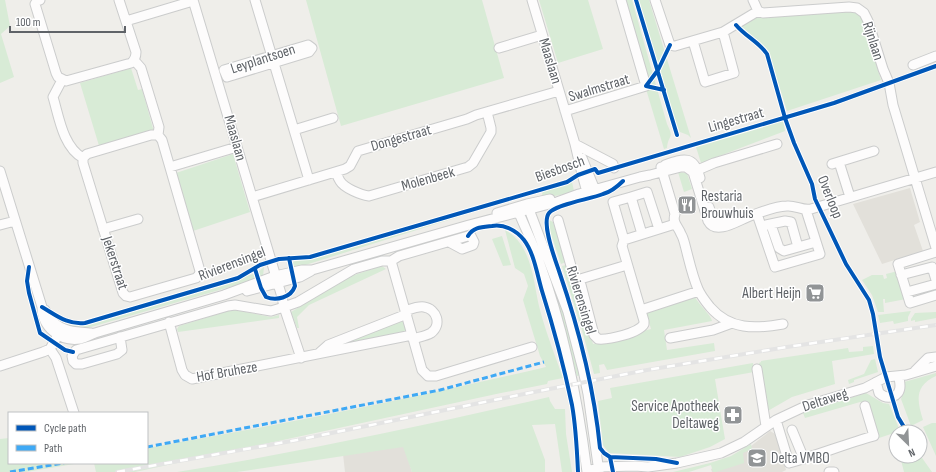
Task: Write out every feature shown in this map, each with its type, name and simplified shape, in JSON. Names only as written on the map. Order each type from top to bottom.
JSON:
[{"type":"street","points":[[40,0],[35,4],[56,73],[62,80],[66,81],[131,62],[136,57],[136,52],[119,0]]},
{"type":"street","points":[[255,0],[309,180]]},
{"type":"street","name":"Maaslaan","points":[[532,0],[575,144],[587,192]]},
{"type":"street","name":"Swalmstraat","points":[[565,111],[646,86],[621,0]]},
{"type":"street","points":[[655,0],[670,45],[675,46],[723,32],[758,11],[753,0]]},
{"type":"street","points":[[126,20],[193,1]]},
{"type":"street","name":"Maaslaan","points":[[193,1],[277,280]]},
{"type":"street","name":"Rijnlaan","points":[[758,11],[768,14],[849,7],[858,4],[868,21],[889,83],[892,100],[935,244]]},
{"type":"street","points":[[693,41],[705,82],[734,73],[723,32]]},
{"type":"street","points":[[499,48],[542,35]]},
{"type":"street","points":[[913,65],[936,56]]},
{"type":"street","name":"Jekerstraat","points":[[83,158],[83,164],[123,293],[130,297],[196,278],[200,271],[162,140],[158,135],[159,127],[141,68],[134,60]]},
{"type":"street","points":[[62,80],[53,96],[68,144],[76,154],[83,158],[87,154],[151,135],[158,135]]},
{"type":"street","name":"Dongestraat","points":[[252,197],[345,169],[350,166],[358,151],[559,91]]},
{"type":"street","name":"Molenbeek","points":[[336,172],[338,180],[342,184],[362,195],[369,196],[468,167],[473,163],[491,132],[487,112]]},
{"type":"street","points":[[294,130],[333,118]]},
{"type":"street","points":[[575,144],[613,164],[614,168]]},
{"type":"street","points":[[777,144],[714,163],[696,171],[711,213],[715,219],[720,222],[741,219],[785,206],[793,206],[806,210],[936,172]]},
{"type":"street","points":[[170,167],[237,147]]},
{"type":"street","points":[[850,197],[836,163],[874,151]]},
{"type":"street","name":"Biesbosch","points":[[528,207],[557,202],[640,177],[650,176],[662,169],[681,166],[696,171]]},
{"type":"street","points":[[662,169],[675,214],[675,224],[682,236],[699,291],[718,316],[732,323],[746,327],[764,328],[783,324]]},
{"type":"street","name":"Rivierensingel","points":[[0,171],[42,307],[60,332],[95,333],[277,280],[302,270],[312,270],[528,207],[568,312],[588,394],[598,469]]},
{"type":"street","points":[[558,220],[573,273],[581,285],[594,335],[598,339],[606,340],[642,328],[644,324],[622,246],[624,240],[613,202],[647,192],[659,229]]},
{"type":"street","points":[[631,197],[642,234]]},
{"type":"street","name":"Rivierensingel","points":[[518,209],[540,262],[562,330],[576,397],[587,472]]},
{"type":"street","points":[[757,214],[775,267],[820,254],[806,210]]},
{"type":"street","points":[[103,229],[138,219]]},
{"type":"street","points":[[0,225],[15,221]]},
{"type":"street","points":[[761,226],[785,221],[791,222],[798,247]]},
{"type":"street","points":[[624,240],[675,224]]},
{"type":"street","points":[[771,225],[779,248],[784,250],[816,242]]},
{"type":"street","points":[[120,337],[122,350],[117,354],[82,364],[76,364],[73,361],[72,356],[76,350],[170,322],[228,306],[235,305],[271,311],[284,307],[298,302],[354,269],[382,261],[391,261],[399,256],[449,242]]},
{"type":"street","points":[[936,252],[898,264],[910,303],[936,295]]},
{"type":"street","points":[[391,261],[422,370],[428,376],[433,376],[532,347]]},
{"type":"street","points":[[577,280],[627,265]]},
{"type":"street","points":[[901,275],[932,267],[936,280]]},
{"type":"street","points":[[277,280],[300,358]]},
{"type":"street","points":[[906,292],[936,284]]},
{"type":"street","points":[[641,310],[699,291]]},
{"type":"street","points":[[406,312],[424,307],[431,309],[436,315],[438,321],[436,328],[432,332],[424,336],[413,337]]},
{"type":"street","name":"Hof Bruheze","points":[[316,354],[328,345],[406,312]]},
{"type":"street","name":"Hof Bruheze","points":[[170,322],[182,370],[185,375],[192,379],[316,354],[413,337]]},
{"type":"street","points":[[670,338],[714,330],[732,323]]},
{"type":"street","points":[[0,366],[50,349],[60,332]]},
{"type":"street","points":[[50,349],[56,358],[74,412]]},
{"type":"street","points":[[914,373],[928,358],[936,357]]},
{"type":"street","name":"Deltaweg","points":[[587,472],[598,469],[635,466],[648,467],[678,463],[721,453],[744,442],[776,420],[808,405],[865,388],[886,377],[914,373],[936,366]]},
{"type":"street","points":[[757,369],[766,426]]},
{"type":"street","points":[[876,382],[878,393],[887,398],[892,398],[898,393],[900,387],[899,376]]},
{"type":"street","name":"Deltaweg","points":[[776,420],[791,468],[804,459],[827,452],[841,445],[874,436],[865,406]]},
{"type":"street","name":"Deltaweg","points":[[792,430],[804,459]]},
{"type":"street","name":"Deltaweg","points":[[635,472],[648,467]]},
{"type":"street","points":[[829,472],[834,472]]},
{"type":"shaded area","points":[[910,188],[920,222],[914,225],[923,251],[882,264],[853,204]]},
{"type":"shaded area","name":"Delta VMBO","points":[[770,431],[777,435],[786,470],[782,472],[712,472],[711,469],[750,447]]},
{"type":"shaded area","points":[[404,445],[412,472],[345,472],[343,454]]},
{"type":"green space","points":[[0,0],[5,0],[10,26],[1,34],[14,77],[0,83]]},
{"type":"green space","points":[[306,0],[482,0],[504,78],[341,126]]},
{"type":"green space","points":[[539,0],[588,0],[603,49],[558,63]]},
{"type":"green space","points":[[624,0],[632,0],[667,124],[671,133],[667,148],[664,149],[646,89],[648,75]]},
{"type":"green space","points":[[639,0],[649,0],[691,138],[680,132],[674,119]]},
{"type":"green space","points":[[852,10],[862,17],[881,80],[787,111],[768,51],[739,27],[757,17]]},
{"type":"green space","points":[[131,68],[138,90],[142,89],[154,132],[100,149],[80,83]]},
{"type":"green space","points":[[783,120],[785,131],[701,163],[696,147]]},
{"type":"green space","points":[[233,154],[250,212],[193,231],[176,173]]},
{"type":"green space","points":[[678,172],[687,173],[692,189],[684,192]]},
{"type":"green space","points":[[572,182],[574,191],[570,193],[544,198],[542,194],[543,191]]},
{"type":"green space","points":[[512,195],[512,200],[299,267],[286,264]]},
{"type":"green space","points":[[549,220],[553,222],[566,262],[561,264],[548,225]]},
{"type":"green space","points":[[505,230],[514,237],[527,255],[542,319],[563,378],[548,381],[547,384],[135,472],[96,472],[94,464],[148,464],[148,448],[247,430],[447,390],[546,367],[540,356],[523,300],[528,286],[524,274],[515,268]]},
{"type":"green space","points":[[534,230],[568,324],[581,375],[577,376],[556,303],[530,232]]},
{"type":"green space","points":[[502,236],[511,265],[503,266],[492,239]]},
{"type":"green space","points":[[566,265],[573,285],[578,287],[593,344],[651,329],[646,312],[695,297],[712,321],[664,330],[667,350],[714,343],[715,351],[607,370],[604,364],[599,365],[600,373],[594,374],[562,266]]},
{"type":"green space","points":[[382,266],[386,269],[309,305],[297,317],[299,328],[297,328],[291,312],[351,276]]},
{"type":"green space","points":[[264,267],[263,276],[258,279],[84,329],[71,328],[52,318],[73,324],[84,322],[257,273]]},
{"type":"green space","points":[[898,271],[906,299],[885,303],[885,299],[883,299],[884,312],[878,312],[872,295],[862,280],[872,275],[883,275],[884,279],[887,278],[886,274]]},
{"type":"green space","points":[[231,310],[271,317],[279,315],[279,318],[178,332],[177,329],[179,326]]},
{"type":"green space","points":[[911,311],[908,321],[894,324],[893,321],[880,323],[878,315]]},
{"type":"green space","points":[[936,312],[936,318],[915,322],[915,320],[911,321],[915,313]]},
{"type":"green space","points":[[399,321],[405,324],[407,329],[404,333],[331,348]]},
{"type":"green space","points":[[873,346],[874,354],[832,361],[835,384],[792,397],[766,412],[759,363],[761,361],[848,348],[849,352],[863,351],[863,347]]},
{"type":"green space","points":[[875,359],[878,372],[854,380],[854,382],[849,384],[848,380],[864,374],[871,360]]},
{"type":"green space","points":[[753,363],[754,372],[715,379],[725,439],[710,447],[680,457],[609,453],[603,445],[598,401],[612,398],[610,388]]},
{"type":"green space","points":[[936,373],[936,376],[924,384],[921,389],[919,395],[919,407],[923,420],[915,424],[910,424],[901,399],[905,390],[904,382]]},
{"type":"green space","points":[[866,393],[883,403],[889,404],[897,424],[888,424],[888,435],[879,438],[868,406],[865,403],[860,402],[805,418],[803,413]]},
{"type":"green space","points":[[549,397],[555,409],[565,409],[566,434],[572,472],[562,472],[555,424],[532,425],[545,460],[545,472],[412,472],[403,447],[237,472],[177,472],[364,438]]},
{"type":"green space","points":[[936,423],[936,456],[928,438],[928,425]]},
{"type":"green space","points":[[8,438],[8,464],[74,464],[26,472],[0,472],[0,439]]},
{"type":"green space","points":[[751,444],[752,449],[743,453],[744,463],[716,472],[713,472],[711,465],[689,472],[673,472],[731,456]]},
{"type":"green space","points":[[902,464],[926,464],[932,472],[904,472]]},
{"type":"railway","points":[[117,472],[297,440],[647,370],[936,325]]},
{"type":"marked path","points":[[148,447],[440,390],[544,362]]},
{"type":"marked path","points":[[10,472],[58,464]]},
{"type":"cycle path","points":[[636,0],[677,135]]},
{"type":"cycle path","name":"Overloop","points":[[736,25],[767,54],[785,118],[812,184],[815,199],[846,264],[869,300],[873,314],[880,357],[898,417],[902,424]]},
{"type":"cycle path","points":[[664,90],[646,86],[658,70],[670,45]]},
{"type":"cycle path","name":"Lingestraat","points":[[42,307],[67,321],[85,323],[238,278],[260,265],[279,259],[310,257],[567,182],[578,175],[595,169],[598,173],[834,103],[936,66]]},
{"type":"cycle path","points":[[613,472],[610,457],[600,448],[594,403],[585,358],[552,250],[548,233],[547,218],[549,213],[559,207],[606,193],[614,189],[623,181]]},
{"type":"cycle path","points":[[468,236],[472,231],[478,228],[501,226],[514,231],[521,236],[530,251],[555,334],[572,405],[578,472]]},
{"type":"cycle path","points":[[255,269],[261,288],[266,297],[274,299],[283,298],[287,296],[295,286],[289,258]]},
{"type":"cycle path","points":[[29,267],[27,281],[40,333],[65,350],[73,352]]},
{"type":"cycle path","points":[[610,457],[656,459],[677,463]]},
{"type":"place","name":"Restaria Brouwhuis","points":[[687,205]]},
{"type":"place","name":"Albert Heijn","points":[[815,293]]},
{"type":"place","name":"Service Apotheek Deltaweg","points":[[733,415]]},
{"type":"place","name":"Delta VMBO","points":[[757,458]]}]
